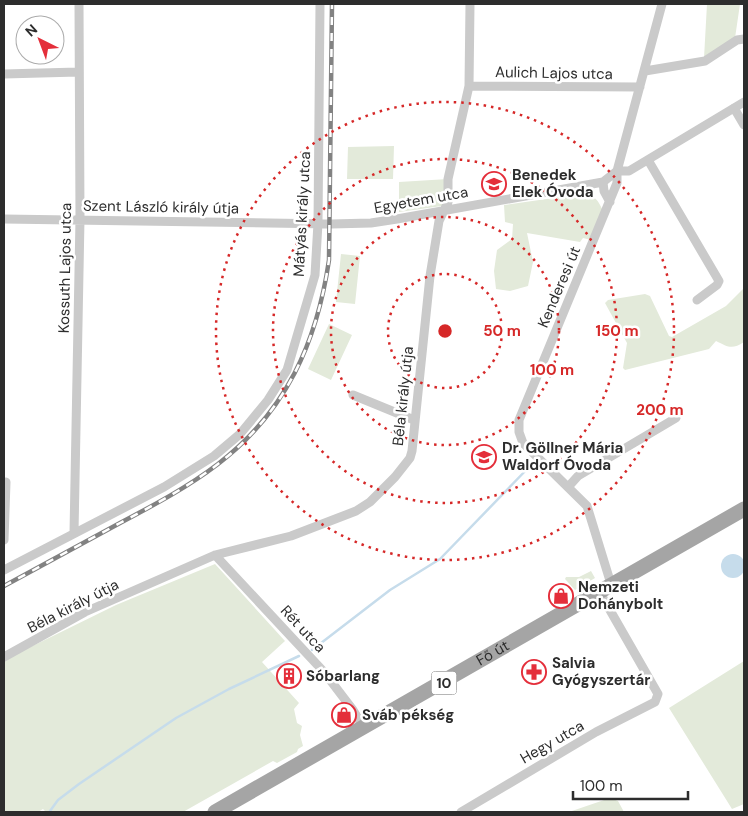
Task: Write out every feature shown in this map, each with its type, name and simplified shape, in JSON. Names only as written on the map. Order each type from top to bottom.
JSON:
[{"type":"main road","name":"Fő út","points":[[215,812],[515,642],[605,587],[744,510]]},
{"type":"street","name":"Kossuth Lajos utca","points":[[74,533],[80,218],[79,4]]},
{"type":"street","name":"Mátyás király utca","points":[[4,570],[193,470],[240,434],[268,400],[286,370],[298,336],[315,275],[318,224],[320,4]]},
{"type":"street","name":"Béla király útja","points":[[4,657],[94,608],[215,555],[306,531],[356,511],[370,502],[410,458],[430,276],[439,221],[448,202],[448,179],[469,86],[470,4]]},
{"type":"street","name":"Kenderesi út","points":[[658,699],[658,694],[605,587],[587,506],[569,486],[523,443],[519,432],[519,420],[617,183],[617,171],[662,4]]},
{"type":"street","points":[[645,71],[705,61],[737,40],[744,39]]},
{"type":"street","points":[[4,74],[78,72]]},
{"type":"street","name":"Aulich Lajos utca","points":[[469,86],[640,87]]},
{"type":"street","name":"Egyetem utca","points":[[318,224],[372,223],[603,182],[617,171],[630,171],[744,102]]},
{"type":"street","points":[[734,108],[744,125]]},
{"type":"street","points":[[648,160],[719,281],[717,285],[697,300]]},
{"type":"street","points":[[603,182],[604,191],[610,202]]},
{"type":"street","name":"Szent László király útja","points":[[4,219],[80,218],[318,224]]},
{"type":"street","points":[[353,395],[414,420]]},
{"type":"street","points":[[569,486],[578,476],[676,418]]},
{"type":"street","points":[[4,540],[6,482]]},
{"type":"street","name":"Rét utca","points":[[215,555],[331,680],[364,728]]},
{"type":"street","name":"Hegy utca","points":[[461,812],[596,732],[658,699]]},
{"type":"green space","points":[[707,4],[740,4],[735,38],[704,58]]},
{"type":"green space","points":[[394,146],[393,179],[347,179],[348,147]]},
{"type":"green space","points":[[448,179],[446,197],[442,206],[399,212],[399,182]]},
{"type":"green space","points":[[581,194],[595,198],[603,211],[591,240],[583,238],[580,242],[527,233],[533,262],[528,286],[510,291],[496,289],[494,271],[497,250],[512,239],[513,224],[505,222],[504,205]]},
{"type":"green space","points":[[341,254],[360,256],[355,304],[336,302]]},
{"type":"green space","points":[[744,288],[744,342],[730,347],[716,341],[709,349],[625,370],[623,368],[627,343],[605,303],[608,300],[645,294],[650,296],[669,336],[672,337],[726,306]]},
{"type":"green space","points":[[329,324],[352,335],[331,380],[308,369]]},
{"type":"green space","points":[[215,564],[285,641],[262,662],[299,703],[294,709],[297,723],[302,726],[300,735],[303,746],[297,752],[277,763],[273,761],[183,812],[46,812],[43,809],[38,812],[4,812],[4,660],[116,605]]},
{"type":"green space","points":[[591,571],[595,578],[575,590],[565,579],[566,577],[579,577]]},
{"type":"green space","points":[[744,661],[744,804],[732,809],[669,708]]},
{"type":"green space","points":[[610,798],[618,801],[624,812],[569,812]]},
{"type":"water","points":[[733,554],[742,557],[745,566],[742,575],[733,578],[724,575],[721,566],[724,557]]},
{"type":"waterway","points":[[312,650],[390,590],[440,559],[531,465]]},
{"type":"waterway","points":[[50,811],[58,800],[79,784],[176,718],[229,689],[299,656]]},
{"type":"railway","points":[[4,586],[183,488],[207,472],[242,444],[280,398],[307,347],[324,290],[329,260],[332,4]]},
{"type":"place","name":"Benedek Elek Óvoda","points":[[494,184]]},
{"type":"place","name":"Dr. Göllner Mária Waldorf Óvoda","points":[[484,457]]},
{"type":"place","name":"Nemzeti Dohánybolt","points":[[561,596]]},
{"type":"place","name":"Salvia Gyógyszertár","points":[[534,672]]},
{"type":"place","name":"Sóbarlang","points":[[289,676]]},
{"type":"place","name":"Sváb pékség","points":[[344,715]]}]
